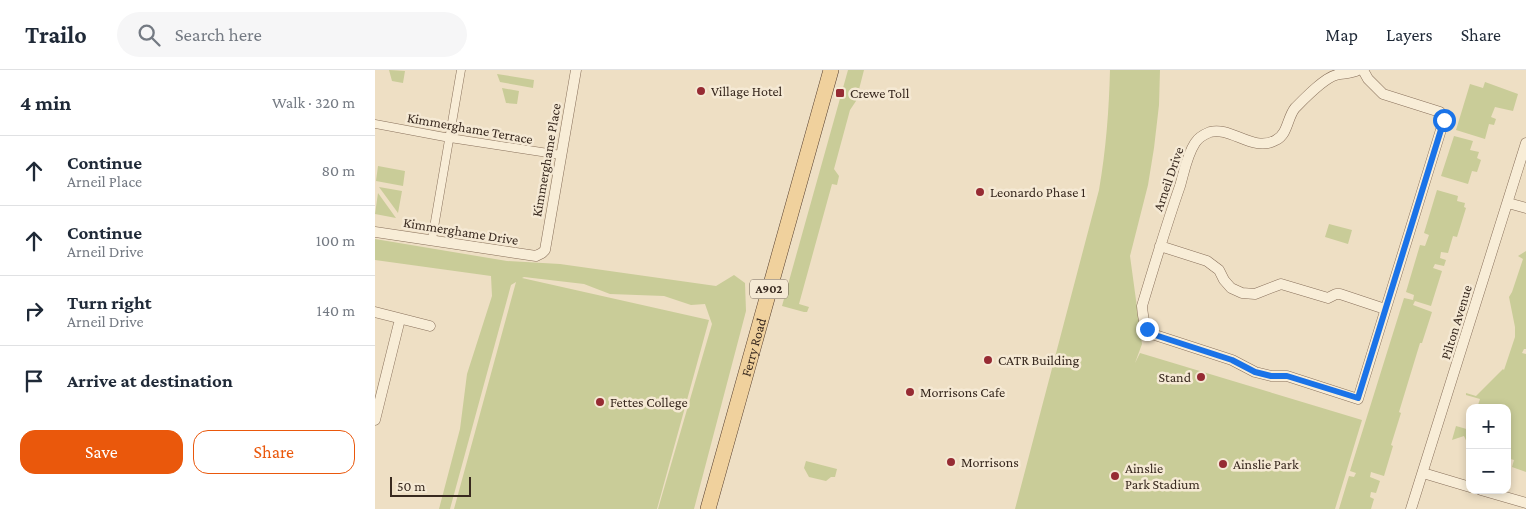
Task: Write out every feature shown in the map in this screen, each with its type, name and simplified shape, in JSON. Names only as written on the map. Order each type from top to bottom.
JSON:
[{"type":"main road","name":"Ferry Road","points":[[708,509],[831,70]]},
{"type":"street","points":[[432,239],[461,70]]},
{"type":"street","name":"Kimmerghame Place","points":[[543,253],[575,70]]},
{"type":"street","name":"Arneil Drive","points":[[1358,70],[1335,75],[1324,81],[1295,108],[1282,137],[1275,141],[1268,144],[1259,144],[1217,131],[1209,132],[1195,142],[1141,306],[1147,329],[1155,335],[1232,360],[1255,372],[1271,376],[1287,376],[1358,398],[1444,120],[1440,112],[1383,94],[1371,82],[1363,70]]},
{"type":"street","name":"Kimmerghame Terrace","points":[[375,124],[561,156]]},
{"type":"street","name":"Pilton Avenue","points":[[1411,509],[1526,142]]},
{"type":"street","points":[[1508,203],[1526,208]]},
{"type":"street","name":"Kimmerghame Drive","points":[[375,232],[536,256],[543,253]]},
{"type":"street","points":[[1160,246],[1207,261],[1219,270],[1231,288],[1243,293],[1255,294],[1281,284],[1328,298],[1341,294],[1385,309]]},
{"type":"street","points":[[375,312],[430,326]]},
{"type":"street","points":[[375,420],[400,319]]},
{"type":"street","points":[[1423,473],[1466,486]]},
{"type":"street","points":[[1495,494],[1526,503]]},
{"type":"green space","points":[[389,70],[405,71],[403,83],[392,81]]},
{"type":"green space","points":[[848,70],[864,70],[856,101],[850,110],[834,169],[839,176],[837,185],[832,184],[799,304],[809,307],[807,312],[804,312],[782,306]]},
{"type":"green space","points":[[1110,70],[1160,70],[1159,105],[1154,148],[1148,185],[1130,256],[1142,344],[1135,363],[1140,353],[1362,420],[1335,509],[1015,509],[1099,190],[1107,130]]},
{"type":"green space","points":[[497,74],[534,80],[533,88],[500,82]]},
{"type":"green space","points":[[1485,82],[1518,94],[1513,111],[1495,107],[1491,117],[1496,119],[1494,125],[1489,124],[1485,139],[1456,130],[1470,84],[1483,88]]},
{"type":"green space","points":[[502,88],[519,91],[517,104],[506,103]]},
{"type":"green space","points":[[1454,136],[1473,141],[1470,150],[1479,152],[1477,158],[1481,160],[1477,172],[1472,171],[1468,184],[1441,176]]},
{"type":"green space","points":[[378,166],[405,171],[403,186],[376,181]]},
{"type":"green space","points":[[379,187],[402,191],[398,213]]},
{"type":"green space","points":[[1437,190],[1458,196],[1457,201],[1465,203],[1464,207],[1466,208],[1457,237],[1453,236],[1448,253],[1441,252],[1440,258],[1446,260],[1444,266],[1435,264],[1433,268],[1442,271],[1431,306],[1415,301],[1413,305],[1432,312],[1422,343],[1420,343],[1399,412],[1401,413],[1384,476],[1371,472],[1370,477],[1380,481],[1376,493],[1371,492],[1370,497],[1374,499],[1371,509],[1339,509],[1349,476],[1354,477],[1356,473],[1350,471],[1404,298],[1413,300],[1414,295],[1406,292],[1420,245],[1425,246],[1429,235],[1424,233]]},
{"type":"green space","points":[[378,193],[396,218],[375,214]]},
{"type":"green space","points":[[1329,224],[1352,230],[1348,244],[1325,237]]},
{"type":"green space","name":"Fettes College","points":[[375,239],[507,261],[560,264],[716,286],[734,275],[745,283],[746,311],[694,509],[658,509],[712,324],[705,304],[691,305],[664,296],[610,294],[584,284],[524,277],[522,278],[709,320],[657,509],[454,509],[516,282],[511,285],[450,509],[439,509],[460,429],[467,374],[492,296],[491,276],[375,260]]},
{"type":"green space","points":[[1526,251],[1526,349],[1522,353],[1526,354],[1526,472],[1512,467],[1514,460],[1511,459],[1511,404],[1478,404],[1480,399],[1466,395],[1466,393],[1476,396],[1504,370],[1515,337],[1509,297],[1523,259],[1518,256]]},
{"type":"green space","points":[[1456,426],[1466,429],[1466,440],[1464,436],[1452,440]]},
{"type":"green space","points":[[806,461],[837,469],[835,477],[831,477],[826,481],[809,477],[804,468]]},
{"type":"place","name":"Village Hotel","points":[[701,91]]},
{"type":"place","name":"Crewe Toll","points":[[840,93]]},
{"type":"place","name":"Leonardo Phase 1","points":[[980,192]]},
{"type":"place","name":"CATR Building","points":[[988,360]]},
{"type":"place","name":"Stand","points":[[1201,377]]},
{"type":"place","name":"Morrisons Cafe","points":[[910,392]]},
{"type":"place","name":"Fettes College","points":[[600,402]]},
{"type":"place","name":"Morrisons","points":[[951,462]]},
{"type":"place","name":"Ainslie Park","points":[[1223,464]]},
{"type":"place","name":"Ainslie Park Stadium","points":[[1115,476]]},
{"type":"route","points":[[1147,329],[1155,335],[1232,360],[1255,372],[1271,376],[1287,376],[1358,398],[1444,120]]}]
